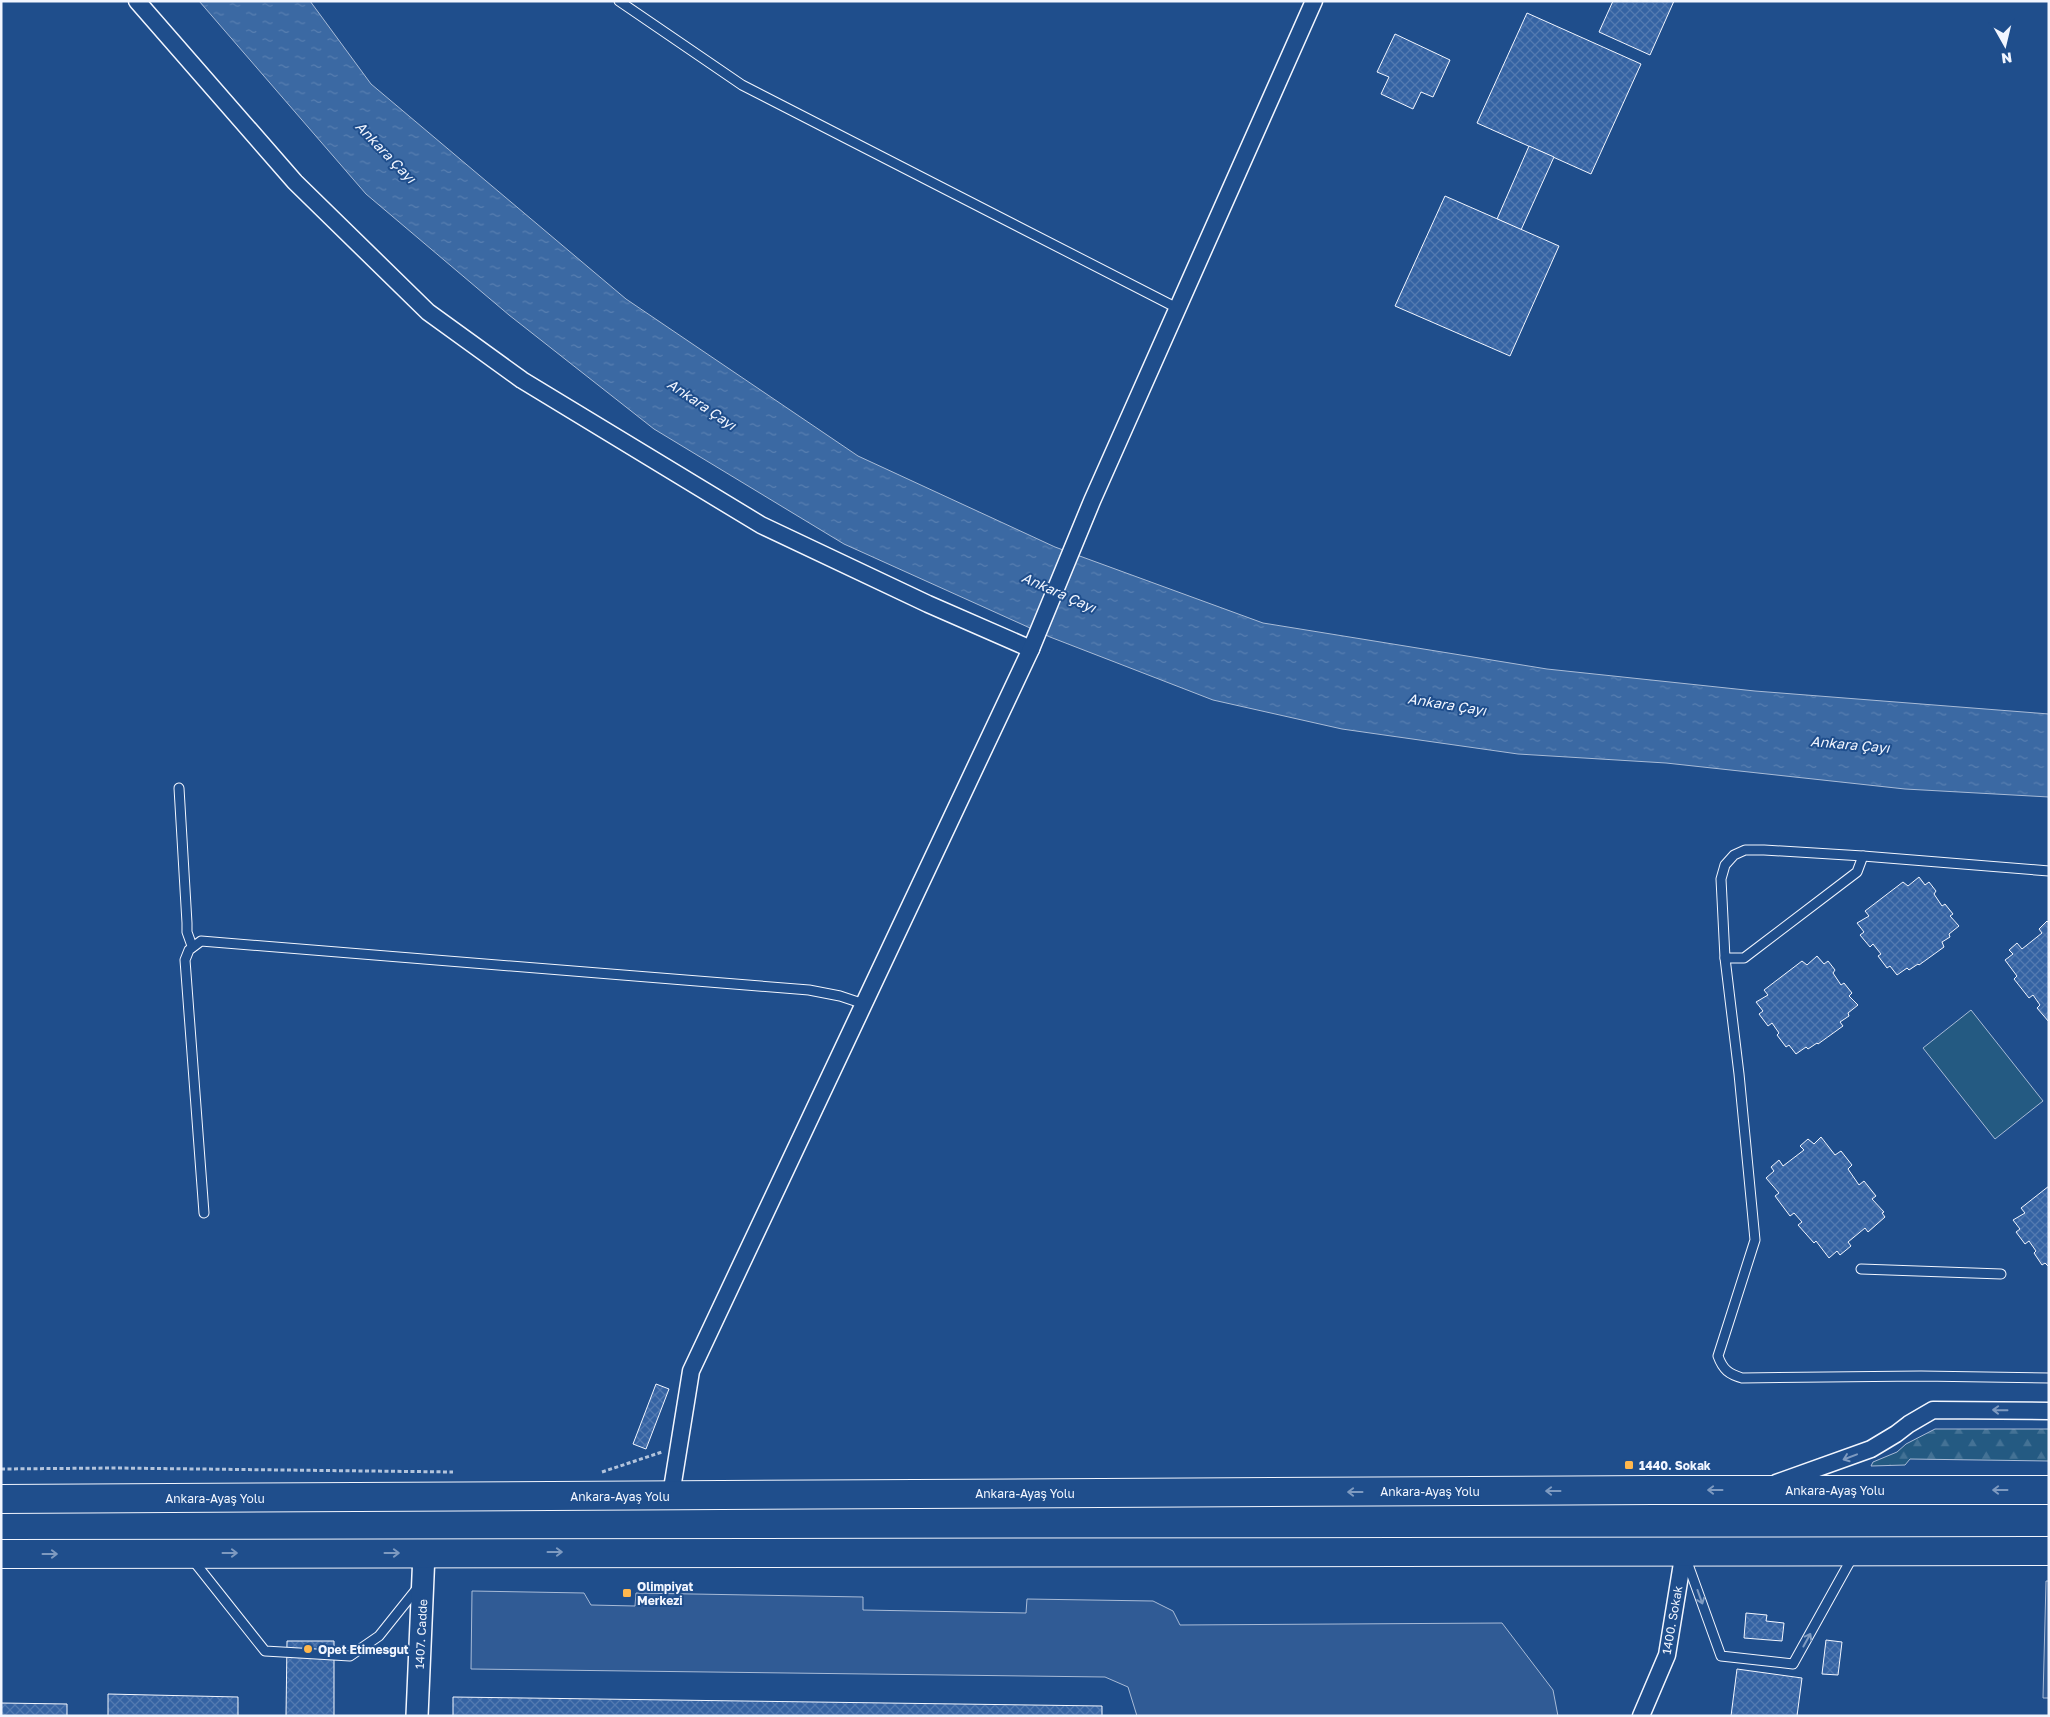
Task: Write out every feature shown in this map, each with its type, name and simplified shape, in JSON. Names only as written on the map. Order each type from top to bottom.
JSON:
[{"type":"highway","name":"Ankara-Ayaş Yolu","points":[[1,1499],[2049,1490]]},
{"type":"highway","points":[[1,1554],[2049,1551]]},
{"type":"street","points":[[137,1],[294,182],[428,312],[522,380],[761,525],[928,604],[1031,649]]},
{"type":"street","points":[[671,1495],[691,1371],[1031,649],[1092,501],[1179,309],[1314,1]]},
{"type":"street","points":[[1755,1490],[1871,1449],[1933,1410],[2049,1411]]},
{"type":"street","name":"1400. Sokak","points":[[1641,1716],[1667,1655],[1684,1551]]},
{"type":"street","name":"1407. Cadde","points":[[417,1716],[424,1553]]},
{"type":"lane","points":[[618,1],[742,85],[1179,309]]},
{"type":"lane","points":[[179,788],[187,923],[192,946]]},
{"type":"lane","points":[[2049,871],[1863,856],[1754,850],[1745,850],[1734,855],[1725,865],[1721,878],[1725,958],[1740,1074],[1755,1240],[1718,1356],[1722,1366],[1730,1374],[1742,1378],[1921,1376],[2049,1378]]},
{"type":"lane","points":[[1725,958],[1744,958],[1857,872],[1863,856]]},
{"type":"lane","points":[[204,1213],[185,960],[186,954],[192,946],[206,941],[809,990],[840,996],[864,1004]]},
{"type":"lane","points":[[1861,1269],[2001,1274]]},
{"type":"lane","points":[[1684,1551],[1721,1656],[1793,1664],[1857,1550]]},
{"type":"lane","points":[[187,1553],[265,1651],[350,1656],[379,1636],[423,1581]]},
{"type":"path","points":[[600,1472],[679,1446]]},
{"type":"path","points":[[1,1469],[114,1468],[461,1472]]},
{"type":"green space","points":[[1971,1010],[2043,1101],[1995,1139],[1923,1048]]},
{"type":"green space","points":[[1935,1429],[2049,1429],[2049,1461],[1910,1459],[1905,1465],[1871,1466],[1873,1462],[1897,1452],[1906,1444]]},
{"type":"shaded area","points":[[2046,1581],[2049,1581],[2049,1698],[2043,1698]]},
{"type":"shaded area","points":[[472,1591],[584,1593],[591,1605],[635,1606],[636,1593],[863,1597],[863,1610],[1026,1613],[1027,1599],[1153,1601],[1173,1611],[1180,1625],[1502,1623],[1553,1690],[1558,1716],[1137,1716],[1128,1687],[1105,1677],[471,1669]]},
{"type":"water","name":"Ankara Çayı","points":[[199,1],[310,1],[371,84],[626,299],[858,456],[1055,547],[1263,623],[1547,669],[1755,691],[2049,714],[2049,797],[1905,789],[1666,763],[1518,754],[1342,729],[1213,700],[1050,637],[844,544],[654,429],[509,315],[366,194]]},
{"type":"building","points":[[1613,1],[1674,1],[1650,55],[1599,32]]},
{"type":"building","points":[[1527,13],[1641,64],[1591,174],[1477,123]]},
{"type":"building","points":[[1395,34],[1450,60],[1433,97],[1421,92],[1413,109],[1381,94],[1389,77],[1377,72]]},
{"type":"building","points":[[1529,146],[1554,157],[1521,230],[1497,219]]},
{"type":"building","points":[[1445,196],[1559,246],[1510,356],[1395,306]]},
{"type":"building","points":[[1919,877],[1925,885],[1929,882],[1936,891],[1934,894],[1942,906],[1945,904],[1953,914],[1950,916],[1959,926],[1949,934],[1950,937],[1942,942],[1944,947],[1919,965],[1909,970],[1907,968],[1897,975],[1890,966],[1887,968],[1878,956],[1881,954],[1873,944],[1870,947],[1860,935],[1864,932],[1857,923],[1869,916],[1865,911],[1903,882],[1908,886]]},
{"type":"building","points":[[2047,921],[2049,923],[2049,1022],[2037,1008],[2040,1005],[2033,995],[2029,998],[2014,979],[2017,976],[2005,960],[2013,954],[2009,950],[2017,943],[2022,949],[2042,933],[2039,929]]},
{"type":"building","points":[[1817,956],[1824,964],[1828,961],[1835,970],[1833,973],[1841,985],[1844,983],[1852,993],[1849,996],[1858,1005],[1848,1013],[1849,1016],[1840,1022],[1843,1026],[1818,1044],[1808,1049],[1806,1047],[1796,1054],[1789,1045],[1786,1047],[1777,1035],[1779,1033],[1772,1023],[1768,1026],[1759,1014],[1763,1011],[1756,1002],[1768,995],[1764,990],[1802,961],[1807,965]]},
{"type":"building","points":[[1821,1137],[1835,1155],[1841,1151],[1852,1165],[1848,1169],[1859,1185],[1864,1181],[1876,1196],[1872,1199],[1884,1212],[1882,1213],[1885,1217],[1868,1232],[1865,1228],[1848,1242],[1851,1246],[1840,1255],[1837,1251],[1829,1258],[1816,1241],[1814,1243],[1798,1225],[1802,1222],[1794,1213],[1790,1216],[1775,1196],[1779,1193],[1766,1178],[1774,1171],[1771,1167],[1779,1160],[1783,1166],[1804,1150],[1800,1146],[1808,1139],[1814,1144]]},
{"type":"building","points":[[2049,1186],[2049,1267],[2045,1263],[2042,1265],[2029,1241],[2025,1244],[2016,1232],[2020,1229],[2013,1220],[2025,1213],[2021,1208]]},
{"type":"building","points":[[656,1384],[669,1389],[646,1449],[633,1444]]},
{"type":"building","points":[[1746,1613],[1767,1615],[1766,1621],[1784,1623],[1782,1641],[1744,1638]]},
{"type":"building","points":[[1826,1640],[1842,1642],[1838,1675],[1822,1674]]},
{"type":"building","points":[[287,1641],[334,1641],[334,1716],[286,1716]]},
{"type":"building","points":[[1737,1669],[1802,1678],[1797,1716],[1731,1716]]},
{"type":"building","points":[[108,1694],[238,1697],[238,1716],[108,1716]]},
{"type":"building","points":[[453,1697],[1102,1706],[1102,1716],[453,1716]]},
{"type":"building","points":[[1,1703],[67,1704],[67,1716],[1,1716]]},
{"type":"place","name":"1440. Sokak","points":[[1629,1465]]},
{"type":"place","name":"Olimpiyat Merkezi","points":[[627,1593]]},
{"type":"place","name":"Opet Etimesgut","points":[[308,1649]]}]
